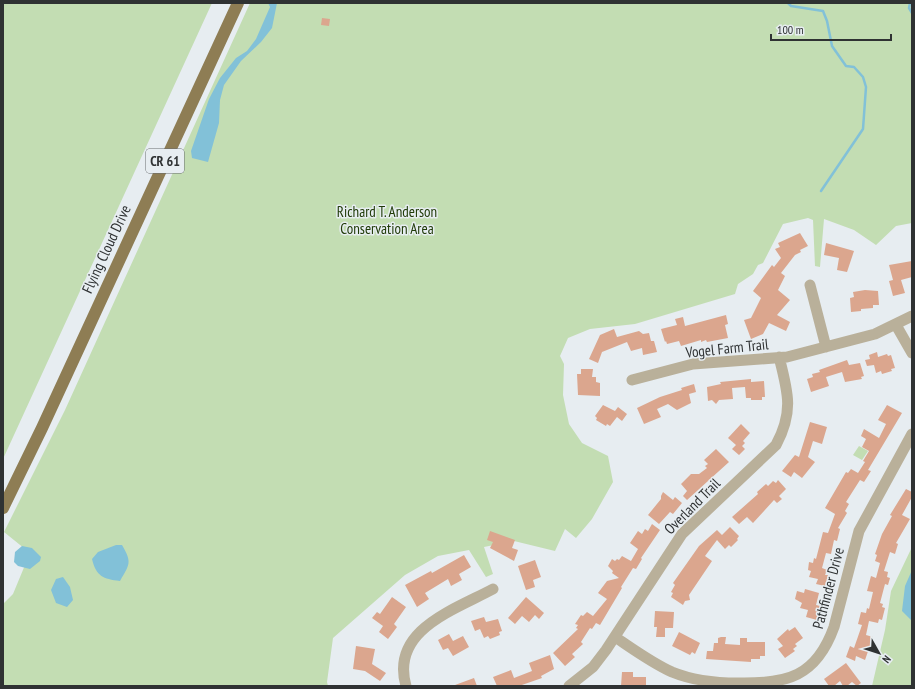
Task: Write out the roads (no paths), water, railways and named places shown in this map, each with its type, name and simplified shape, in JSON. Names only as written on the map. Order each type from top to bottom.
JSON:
[{"type":"main road","name":"Flying Cloud Drive","points":[[3,508],[238,3]]},
{"type":"street","points":[[810,285],[826,347]]},
{"type":"street","name":"Vogel Farm Trail","points":[[632,380],[693,364],[779,357],[826,347],[875,334],[912,316]]},
{"type":"street","points":[[896,325],[912,353]]},
{"type":"street","name":"Overland Trail","points":[[569,686],[593,667],[615,637],[682,534],[776,445],[788,416],[789,400],[779,357]]},
{"type":"street","name":"Pathfinder Drive","points":[[615,637],[671,671],[709,682],[763,684],[779,682],[808,668],[819,656],[828,642],[834,628],[859,530],[912,434]]},
{"type":"street","points":[[406,686],[404,660],[408,648],[421,629],[493,589]]},
{"type":"water","points":[[268,3],[277,3],[272,28],[261,42],[241,61],[224,85],[220,100],[219,123],[208,162],[192,158],[191,151],[209,99],[220,78],[236,58],[247,51],[256,39],[270,7]]},
{"type":"water","points":[[116,545],[122,545],[128,559],[128,567],[120,581],[101,576],[98,573],[92,559],[98,552]]},
{"type":"water","points":[[22,546],[32,548],[41,557],[40,561],[30,569],[18,566],[14,562],[15,552]]},
{"type":"water","points":[[912,570],[912,621],[902,611],[905,586]]},
{"type":"water","points":[[63,577],[70,587],[73,600],[67,607],[56,603],[51,590],[56,579]]},
{"type":"waterway","points":[[788,3],[791,6],[823,11],[827,21],[832,46],[846,66],[854,67],[863,77],[866,87],[863,129],[821,191]]},
{"type":"waterway","points":[[910,3],[909,8],[912,13]]},
{"type":"park label","name":"Richard T. Anderson Conservation Area","points":[[387,220]]}]
